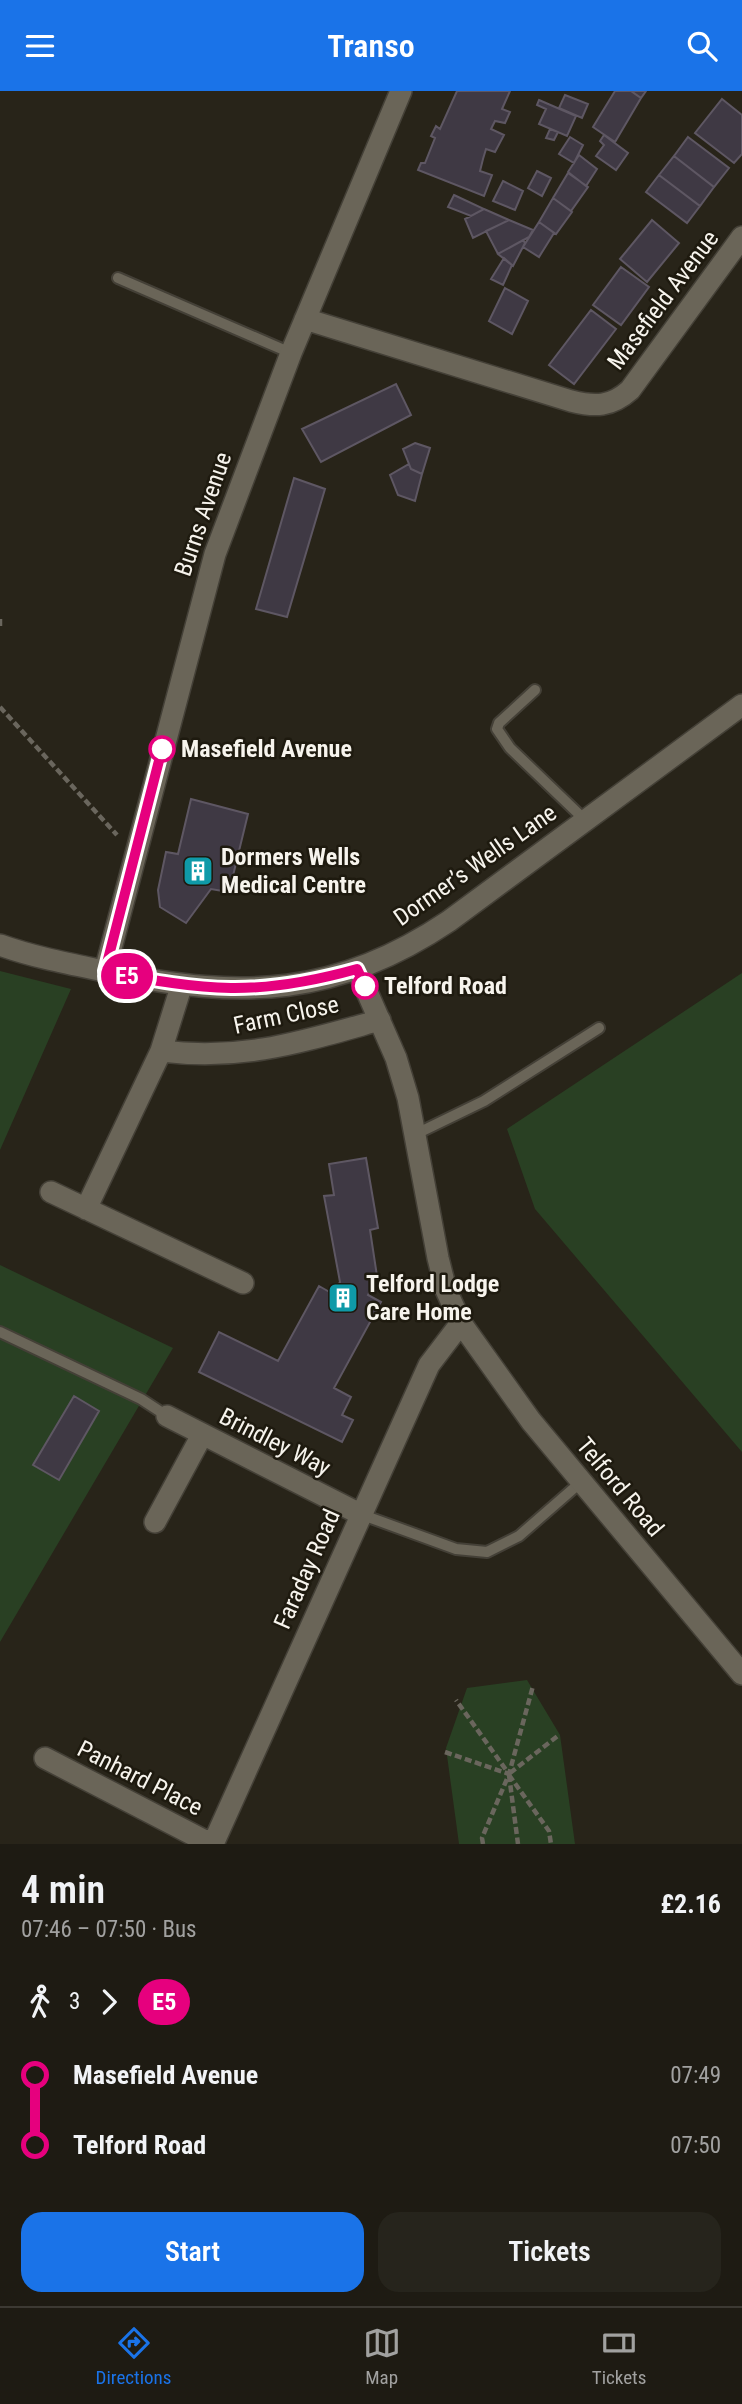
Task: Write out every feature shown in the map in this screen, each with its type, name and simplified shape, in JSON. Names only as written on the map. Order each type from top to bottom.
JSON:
[{"type":"street","name":"Burns Avenue","points":[[105,971],[215,554],[290,353],[401,91]]},
{"type":"street","name":"Masefield Avenue","points":[[305,319],[571,401],[588,405],[611,404],[630,390],[742,237]]},
{"type":"street","name":"Dormer’s Wells Lane","points":[[0,945],[181,987],[224,990],[268,989],[309,982],[357,969],[427,936],[742,705]]},
{"type":"street","name":"Telford Road","points":[[357,969],[400,1071],[416,1134],[438,1258],[446,1290],[461,1323],[496,1376],[742,1674]]},
{"type":"street","points":[[86,1209],[161,1051],[181,987]]},
{"type":"street","name":"Farm Close","points":[[161,1051],[191,1055],[260,1052],[380,1020]]},
{"type":"street","points":[[51,1192],[243,1283]]},
{"type":"street","name":"Faraday Road","points":[[212,1844],[429,1365],[461,1323]]},
{"type":"street","name":"Brindley Way","points":[[166,1416],[360,1514]]},
{"type":"street","points":[[155,1522],[202,1435]]},
{"type":"street","name":"Panhard Place","points":[[45,1758],[212,1844]]},
{"type":"lane","points":[[118,278],[290,353]]},
{"type":"lane","points":[[534,690],[499,723],[497,729],[510,748],[585,820]]},
{"type":"lane","points":[[416,1134],[484,1101],[599,1028]]},
{"type":"lane","points":[[0,1332],[141,1399],[166,1416]]},
{"type":"lane","points":[[360,1514],[456,1549],[487,1552],[519,1536],[581,1482]]},
{"type":"path","points":[[0,619],[0,629]]},
{"type":"path","points":[[0,707],[117,833],[115,843]]},
{"type":"path","points":[[483,1844],[482,1838],[509,1774],[533,1686]]},
{"type":"path","points":[[456,1700],[549,1831],[551,1844]]},
{"type":"path","points":[[509,1774],[559,1735]]},
{"type":"path","points":[[445,1752],[509,1774]]},
{"type":"path","points":[[509,1774],[518,1844]]},
{"type":"green space","points":[[0,971],[71,989],[0,1150]]},
{"type":"green space","points":[[742,973],[742,1452],[535,1209],[507,1129]]},
{"type":"green space","points":[[0,1265],[173,1348],[0,1642]]},
{"type":"green space","points":[[527,1680],[560,1735],[575,1844],[459,1844],[446,1748],[467,1688]]},
{"type":"building","points":[[457,91],[510,91],[502,109],[510,112],[505,123],[495,121],[491,129],[504,135],[495,152],[486,149],[480,171],[492,175],[484,196],[418,170],[421,163],[425,163],[435,138],[431,136],[436,126],[440,129]]},
{"type":"building","points":[[615,91],[631,91],[641,98],[615,142],[593,127]]},
{"type":"building","points":[[631,91],[646,91],[641,98]]},
{"type":"building","points":[[565,95],[588,104],[582,118],[559,108]]},
{"type":"building","points":[[722,99],[742,115],[742,154],[734,163],[695,133]]},
{"type":"building","points":[[539,100],[576,116],[567,136],[539,124],[546,109],[537,105]]},
{"type":"building","points":[[550,129],[558,132],[554,140],[546,138]]},
{"type":"building","points":[[604,135],[628,153],[616,170],[596,156],[604,145],[600,141]]},
{"type":"building","points":[[570,137],[583,145],[574,163],[559,154]]},
{"type":"building","points":[[688,137],[729,168],[714,187],[674,156]]},
{"type":"building","points":[[579,155],[597,169],[586,186],[568,172]]},
{"type":"building","points":[[674,156],[714,187],[700,206],[659,175]]},
{"type":"building","points":[[537,171],[551,178],[542,196],[528,188]]},
{"type":"building","points":[[568,173],[588,187],[571,211],[553,198]]},
{"type":"building","points":[[659,175],[700,206],[687,223],[646,192]]},
{"type":"building","points":[[503,181],[523,191],[515,210],[493,201]]},
{"type":"building","points":[[454,195],[484,209],[471,216],[448,207]]},
{"type":"building","points":[[553,198],[572,212],[556,234],[539,222]]},
{"type":"building","points":[[484,209],[509,220],[473,238],[465,219]]},
{"type":"building","points":[[509,220],[533,230],[529,237],[498,254],[486,231]]},
{"type":"building","points":[[652,220],[679,243],[647,282],[620,259]]},
{"type":"building","points":[[539,222],[554,233],[539,257],[523,247]]},
{"type":"building","points":[[523,240],[525,243],[513,266],[498,254]]},
{"type":"building","points":[[504,258],[512,265],[503,285],[491,279]]},
{"type":"building","points":[[621,267],[649,287],[621,325],[593,305]]},
{"type":"building","points":[[505,288],[528,301],[512,334],[489,321]]},
{"type":"building","points":[[591,310],[616,329],[574,384],[549,365]]},
{"type":"building","points":[[396,384],[411,415],[321,462],[302,429]]},
{"type":"building","points":[[415,443],[430,448],[422,474],[411,469],[403,449]]},
{"type":"building","points":[[409,464],[411,469],[422,474],[415,501],[398,495],[390,475]]},
{"type":"building","points":[[294,478],[325,489],[287,617],[256,609]]},
{"type":"building","name":"Dormers Wells Medical Centre","points":[[191,799],[248,814],[229,892],[211,889],[186,923],[160,907],[158,890],[166,852],[178,854]]},
{"type":"building","name":"Telford Lodge Care Home","points":[[366,1158],[378,1228],[370,1230],[377,1276],[368,1295],[381,1302],[334,1388],[351,1397],[342,1415],[353,1420],[342,1442],[199,1372],[219,1332],[278,1361],[319,1286],[333,1294],[340,1282],[324,1196],[334,1195],[329,1164]]},
{"type":"building","points":[[74,1396],[99,1411],[59,1480],[33,1465]]},
{"type":"bus line","name":"E5","points":[[162,749],[105,971],[181,987],[224,990],[268,989],[309,982],[357,969],[365,986]]},
{"type":"place","name":"Masefield Avenue","points":[[162,749]]},
{"type":"place","name":"Dormers Wells Medical Centre","points":[[198,871]]},
{"type":"place","name":"Telford Road","points":[[365,986]]},
{"type":"place","name":"Telford Lodge Care Home","points":[[343,1298]]}]
